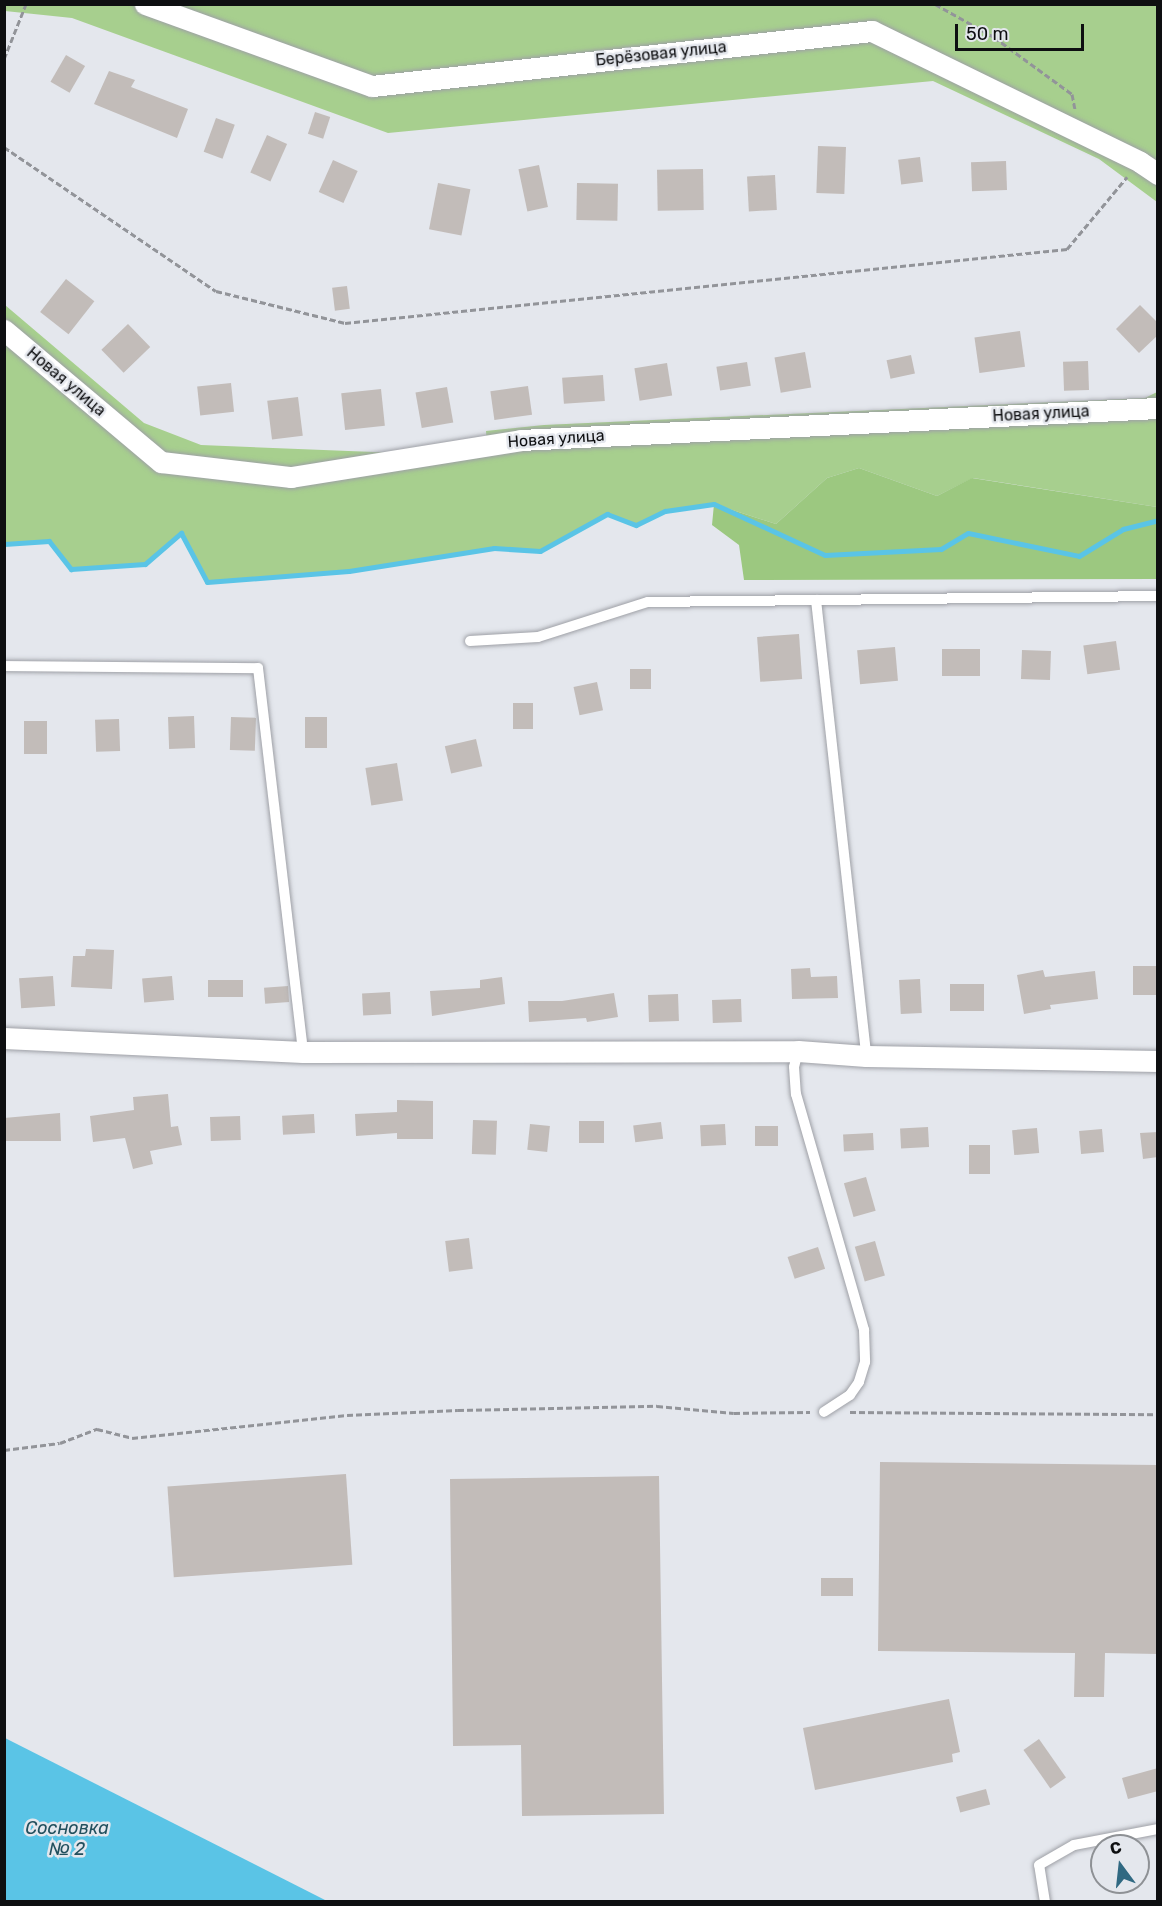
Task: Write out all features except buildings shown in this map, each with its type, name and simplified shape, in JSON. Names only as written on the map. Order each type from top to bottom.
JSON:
[{"type":"street","name":"Берёзовая улица","points":[[145,4],[372,86],[872,31],[1140,162],[1158,174]]},
{"type":"street","name":"Новая улица","points":[[4,330],[161,462],[291,477],[521,440],[1158,408]]},
{"type":"street","points":[[4,1038],[303,1052],[798,1051],[866,1056],[1158,1061]]},
{"type":"lane","points":[[470,641],[538,637],[648,602],[1158,596]]},
{"type":"lane","points":[[816,600],[866,1056]]},
{"type":"lane","points":[[4,666],[258,668],[303,1052]]},
{"type":"lane","points":[[798,1051],[794,1067],[796,1094],[864,1330],[865,1362],[859,1382],[850,1395],[824,1412]]},
{"type":"lane","points":[[1045,1902],[1038,1865],[1074,1845],[1158,1829]]},
{"type":"path","points":[[4,59],[26,4]]},
{"type":"path","points":[[935,4],[994,37],[1072,94],[1078,132]]},
{"type":"path","points":[[4,147],[216,291],[345,323],[1067,249],[1140,162]]},
{"type":"path","points":[[4,1450],[60,1443],[97,1429],[132,1438],[347,1415],[447,1410],[657,1406],[734,1413],[1158,1414]]},
{"type":"green space","points":[[4,5],[1157,5],[1157,202],[1099,159],[933,81],[388,133],[72,18],[5,11]]},
{"type":"green space","points":[[5,305],[144,423],[201,445],[399,453],[487,445],[486,431],[544,425],[1145,398],[1157,392],[1157,507],[973,478],[937,496],[859,468],[827,478],[776,524],[714,504],[665,511],[636,525],[607,514],[540,551],[494,548],[349,571],[207,582],[181,534],[145,564],[71,569],[49,541],[5,544]]},
{"type":"green space","points":[[859,468],[937,496],[972,478],[1157,507],[1157,579],[744,580],[739,545],[712,525],[714,504],[776,524],[827,478]]},
{"type":"water","name":"Сосновка № 2","points":[[5,1738],[327,1901],[5,1901]]},
{"type":"waterway","points":[[4,544],[49,541],[71,569],[145,564],[181,533],[207,582],[349,571],[494,548],[540,551],[607,514],[636,525],[665,511],[714,504],[825,555],[941,549],[968,533],[1079,556],[1123,529],[1158,520]]}]
